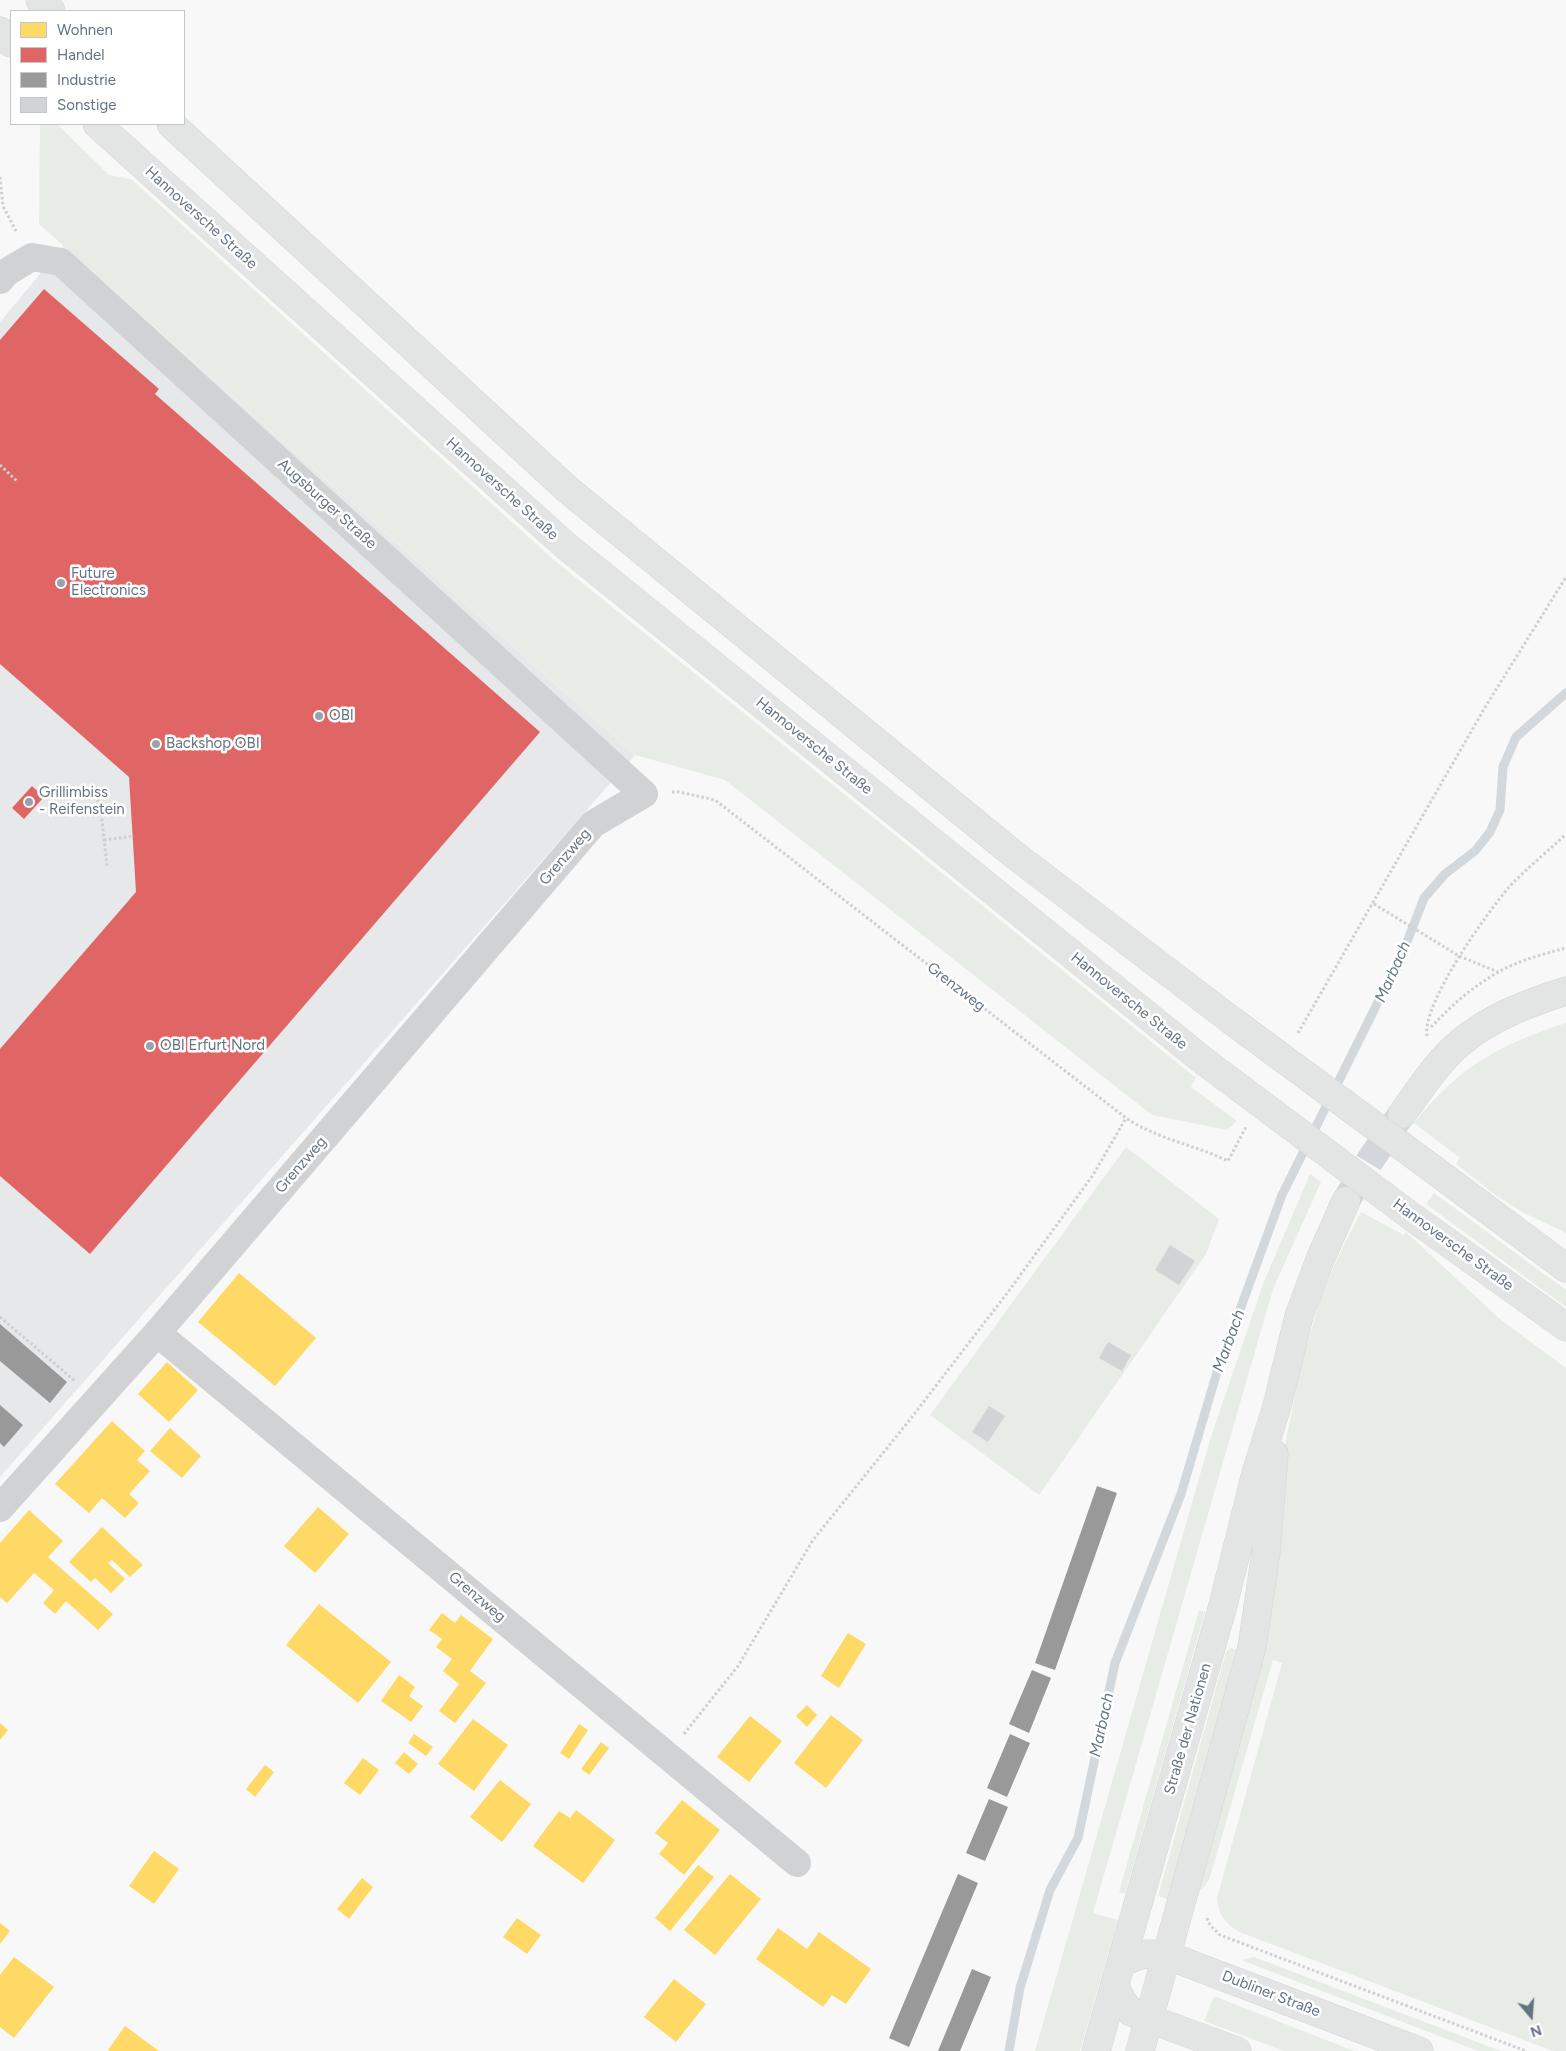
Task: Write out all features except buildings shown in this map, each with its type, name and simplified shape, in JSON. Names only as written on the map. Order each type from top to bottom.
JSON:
[{"type":"main road","points":[[40,0],[50,10]]},
{"type":"main road","points":[[0,31],[10,42]]},
{"type":"main road","name":"Hannoversche Straße","points":[[98,125],[566,546],[1205,1062],[1415,1219],[1482,1265],[1566,1327]]},
{"type":"main road","points":[[172,125],[568,489],[1012,853],[1231,1020],[1566,1268]]},
{"type":"main road","points":[[1402,1114],[1435,1070],[1459,1043],[1488,1023],[1528,1003],[1566,991]]},
{"type":"main road","name":"Straße der Nationen","points":[[1096,2051],[1222,1609],[1256,1473],[1277,1406],[1300,1316],[1321,1257],[1346,1201]]},
{"type":"main road","name":"Straße der Nationen","points":[[1140,2051],[1252,1646],[1266,1552],[1277,1406]]},
{"type":"main road","name":"Dubliner Straße","points":[[1118,1975],[1133,1956],[1148,1954],[1166,1955],[1420,2051]]},
{"type":"main road","points":[[1118,1975],[1122,2000],[1130,2012],[1237,2051]]},
{"type":"street","points":[[0,280],[7,272],[32,257]]},
{"type":"street","name":"Augsburger Straße","points":[[32,257],[61,262],[644,794]]},
{"type":"street","name":"Grenzweg","points":[[0,1508],[157,1332],[593,824],[644,794]]},
{"type":"street","name":"Grenzweg","points":[[157,1332],[668,1754],[797,1863]]},
{"type":"path","points":[[0,177],[3,206],[32,257]]},
{"type":"path","points":[[0,465],[18,482]]},
{"type":"path","points":[[1297,1036],[1484,709],[1566,577]]},
{"type":"path","name":"Grenzweg","points":[[644,794],[679,792],[714,800],[1144,1130],[1209,1152],[1228,1161],[1246,1128]]},
{"type":"path","points":[[94,796],[100,803],[107,866]]},
{"type":"path","points":[[1435,1070],[1426,1032],[1434,1002],[1459,956],[1509,887],[1565,835]]},
{"type":"path","points":[[104,840],[134,836]]},
{"type":"path","points":[[1374,904],[1459,956],[1498,972]]},
{"type":"path","points":[[668,1754],[738,1666],[813,1540],[912,1417],[1008,1292],[1093,1175],[1126,1118]]},
{"type":"path","points":[[0,1316],[96,1400]]},
{"type":"path","points":[[1210,1925],[1220,1935],[1526,2051]]},
{"type":"shaded area","points":[[40,125],[58,125],[109,175],[131,179],[554,560],[1196,1078],[1191,1087],[1237,1121],[1227,1130],[1152,1115],[725,780],[635,755],[39,224]]},
{"type":"shaded area","points":[[63,246],[635,755],[0,1477],[0,322]]},
{"type":"shaded area","points":[[1566,1023],[1566,1233],[1522,1212],[1497,1196],[1456,1164],[1460,1158],[1414,1123],[1448,1086],[1482,1060],[1520,1040]]},
{"type":"shaded area","points":[[1126,1147],[1219,1219],[1206,1254],[1039,1495],[930,1415]]},
{"type":"shaded area","points":[[1310,1174],[1321,1182],[1273,1289],[1093,1913],[1118,1920],[1080,2051],[1035,2051],[1210,1440],[1263,1284]]},
{"type":"shaded area","points":[[1434,1193],[1566,1290],[1566,1307],[1426,1204]]},
{"type":"shaded area","points":[[1361,1212],[1404,1235],[1406,1232],[1501,1320],[1566,1368],[1566,2051],[1553,2051],[1242,1933],[1224,1919],[1217,1898],[1282,1663],[1273,1660],[1210,1877],[1205,1886],[1196,1894],[1301,1365],[1320,1301],[1335,1263]]},
{"type":"shaded area","points":[[1199,1610],[1205,1612],[1125,1894],[1119,1892]]},
{"type":"shaded area","points":[[1231,1648],[1238,1650],[1168,1899],[1158,1896],[1226,1652]]},
{"type":"shaded area","points":[[1254,1957],[1501,2051],[1478,2051],[1241,1960]]},
{"type":"shaded area","points":[[1214,1996],[1355,2051],[1284,2051],[1204,2021]]},
{"type":"waterway","name":"Marbach","points":[[1009,2051],[1020,1988],[1050,1890],[1078,1838],[1115,1663],[1181,1494],[1217,1372],[1282,1195],[1384,990],[1397,968],[1424,898],[1445,874],[1475,851],[1490,832],[1500,810],[1503,767],[1516,737],[1566,693]]},
{"type":"tunnel","points":[[1347,1199],[1369,1162],[1401,1115]]},
{"type":"place","name":"Future Electronics","points":[[61,583]]},
{"type":"place","name":"OBI","points":[[319,716]]},
{"type":"place","name":"Backshop OBI","points":[[156,744]]},
{"type":"place","name":"Grillimbiss - Reifenstein","points":[[29,802]]},
{"type":"place","name":"OBI Erfurt Nord","points":[[150,1046]]}]
